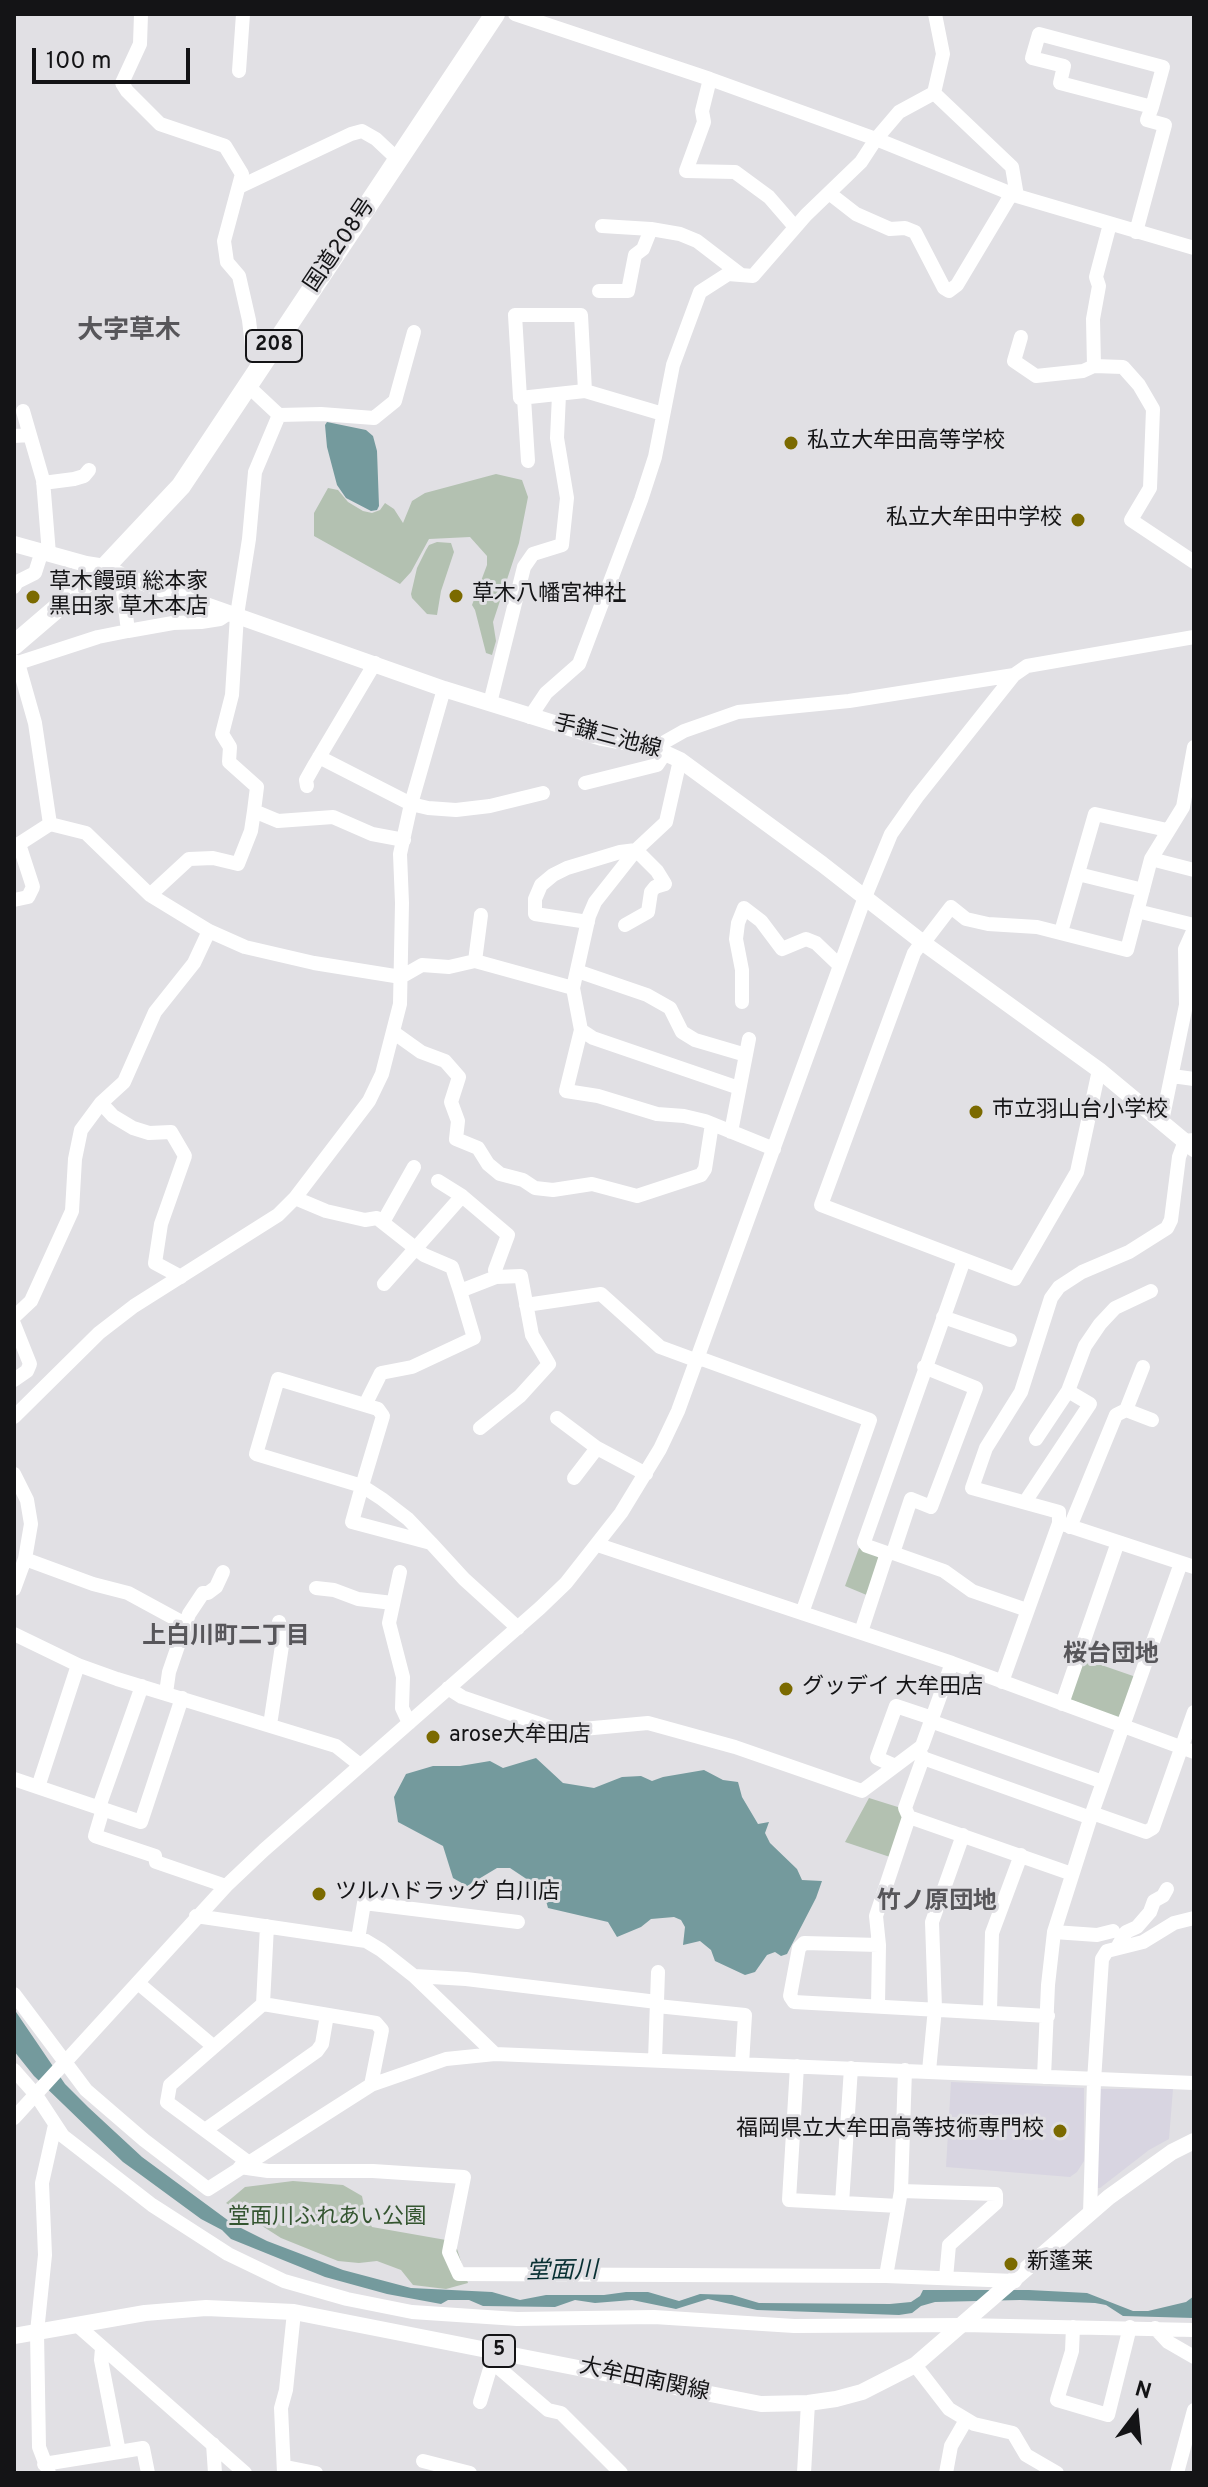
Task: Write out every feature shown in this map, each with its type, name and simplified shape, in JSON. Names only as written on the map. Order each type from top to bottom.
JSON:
[{"type":"highway","name":"国道208号","points":[[15,656],[113,571],[181,486],[495,14]]},
{"type":"main road","name":"手鎌三池線","points":[[14,544],[113,571],[530,717],[666,754],[1099,1070],[1191,1143]]},
{"type":"main road","name":"大牟田南関線","points":[[14,2336],[145,2313],[206,2308],[294,2312],[493,2356],[761,2404],[836,2399],[862,2392],[915,2365],[1109,2197],[1172,2152],[1194,2141]]},
{"type":"street","points":[[141,14],[140,44],[122,83],[160,124],[225,146],[242,174],[224,241],[225,252],[227,262],[239,276],[252,346],[266,358]]},
{"type":"street","points":[[239,71],[243,14]]},
{"type":"street","points":[[515,14],[876,139],[1014,195],[1194,248]]},
{"type":"street","points":[[530,717],[546,693],[579,664],[655,457],[673,365],[700,292],[728,274],[753,276],[795,227],[861,162],[899,112],[934,93],[943,54],[935,14]]},
{"type":"street","points":[[1136,232],[1165,125],[1147,120],[1152,107],[1163,67],[1039,34],[1032,58],[1064,66],[1060,83],[1152,107]]},
{"type":"street","points":[[710,79],[702,111],[704,122],[686,171],[735,172],[769,197],[795,227]]},
{"type":"street","points":[[829,193],[856,214],[890,229],[905,228],[915,232],[944,288],[949,291],[957,285],[1014,195],[1012,167],[934,93]]},
{"type":"street","points":[[239,187],[362,131],[393,155],[401,156]]},
{"type":"street","points":[[1094,366],[1093,319],[1099,286],[1096,277],[1110,224]]},
{"type":"street","points":[[602,226],[680,234],[697,241],[742,275]]},
{"type":"street","points":[[599,291],[628,291],[635,255],[643,249],[651,229]]},
{"type":"street","points":[[585,391],[581,315],[515,315],[520,398],[585,391],[663,414]]},
{"type":"street","points":[[248,386],[279,415],[374,418],[395,401],[414,332]]},
{"type":"street","points":[[1021,337],[1014,361],[1036,376],[1083,371],[1094,366],[1123,367],[1139,385],[1153,409],[1150,488],[1131,520],[1194,562]]},
{"type":"street","points":[[490,703],[524,567],[533,554],[562,545],[567,498],[557,438],[559,395]]},
{"type":"street","points":[[524,398],[528,461]]},
{"type":"street","points":[[14,587],[17,582],[35,573],[46,552],[43,483],[23,411]]},
{"type":"street","points":[[150,895],[189,859],[213,858],[238,864],[251,831],[257,787],[229,762],[230,747],[222,734],[232,695],[233,614],[249,539],[255,472],[279,415]]},
{"type":"street","points":[[14,436],[30,435]]},
{"type":"street","points":[[43,483],[74,479],[84,476],[89,470]]},
{"type":"street","points":[[113,571],[128,631]]},
{"type":"street","points":[[50,824],[35,723],[15,656],[128,631],[220,619],[233,614]]},
{"type":"street","points":[[14,2118],[226,1886],[518,1628],[566,1583],[598,1545],[646,1474],[672,1424],[699,1360],[839,965],[891,834],[1014,675],[1027,666],[1041,662],[1194,637]]},
{"type":"street","points":[[307,786],[306,780],[375,663]]},
{"type":"street","points":[[585,783],[657,765],[684,731],[738,712],[849,701],[1014,675]]},
{"type":"street","points":[[14,1417],[99,1333],[134,1306],[278,1215],[295,1198],[369,1101],[382,1074],[400,1004],[400,854],[444,689]]},
{"type":"street","points":[[1099,1070],[1077,1172],[1015,1279],[821,1205],[914,953],[922,942],[951,907],[966,919],[988,924],[1037,927],[1127,950],[1151,859],[1190,792],[1194,747]]},
{"type":"street","points":[[666,754],[666,822],[636,850],[595,902],[588,922],[573,988],[581,1030],[566,1091],[598,1096],[657,1114],[684,1116],[774,1149]]},
{"type":"street","points":[[319,757],[411,804],[456,810],[490,806],[543,793]]},
{"type":"street","points":[[254,811],[278,821],[333,817],[372,834],[404,840]]},
{"type":"street","points":[[1061,932],[1095,814],[1167,830]]},
{"type":"street","points":[[14,900],[28,897],[33,887],[19,844],[50,824],[86,833],[150,895],[209,931],[259,950],[314,963],[401,977],[422,965],[449,967],[475,961],[573,988]]},
{"type":"street","points":[[588,922],[535,914],[535,899],[541,885],[567,868],[636,850]]},
{"type":"street","points":[[625,925],[648,912],[651,892],[665,884],[636,850]]},
{"type":"street","points":[[1151,859],[1194,870]]},
{"type":"street","points":[[1078,874],[1143,890]]},
{"type":"street","points":[[742,1002],[742,970],[736,939],[744,908],[761,921],[782,949],[806,939],[816,943],[839,965]]},
{"type":"street","points":[[1137,911],[1194,927],[1185,949],[1186,1005],[1162,1121]]},
{"type":"street","points":[[475,961],[481,915]]},
{"type":"street","points":[[14,1317],[31,1301],[72,1211],[75,1159],[81,1130],[101,1103],[124,1082],[155,1012],[194,963],[209,931]]},
{"type":"street","points":[[577,971],[647,995],[670,1008],[682,1032],[695,1040],[746,1055]]},
{"type":"street","points":[[581,1030],[593,1038],[739,1088]]},
{"type":"street","points":[[393,1032],[421,1052],[445,1061],[459,1077],[451,1102],[458,1121],[456,1139],[478,1148],[488,1164],[500,1174],[523,1180],[535,1188],[553,1190],[592,1184],[637,1196],[701,1175],[705,1169],[712,1124]]},
{"type":"street","points":[[731,1132],[749,1039]]},
{"type":"street","points":[[1172,1076],[1194,1079]]},
{"type":"street","points":[[101,1103],[113,1116],[133,1128],[149,1133],[171,1132],[185,1156],[161,1224],[155,1263],[181,1277]]},
{"type":"street","points":[[1044,2077],[1054,1932],[1103,1782],[1188,1565],[1065,1525],[1059,1512],[972,1488],[986,1448],[1021,1392],[1051,1298],[1059,1287],[1082,1272],[1129,1252],[1167,1228],[1171,1220],[1179,1157],[1191,1143]]},
{"type":"street","points":[[383,1222],[414,1167]]},
{"type":"street","points":[[438,1181],[462,1196],[508,1235],[495,1270],[496,1277]]},
{"type":"street","points":[[384,1284],[462,1196]]},
{"type":"street","points":[[295,1198],[326,1211],[365,1220],[377,1218],[416,1249],[452,1267],[474,1338],[412,1367],[381,1373],[365,1405]]},
{"type":"street","points":[[964,1260],[864,1542],[867,1546],[944,1571],[972,1591],[1027,1610]]},
{"type":"street","points":[[460,1291],[496,1277],[521,1276],[532,1335],[549,1364],[520,1396],[480,1428]]},
{"type":"street","points":[[1036,1439],[1068,1391],[1085,1346],[1100,1324],[1115,1308],[1151,1291]]},
{"type":"street","points":[[526,1305],[601,1294],[660,1347],[870,1420],[802,1613]]},
{"type":"street","points":[[943,1317],[1010,1340]]},
{"type":"street","points":[[14,1324],[30,1364],[27,1371],[14,1380]]},
{"type":"street","points":[[861,1632],[911,1499],[931,1507],[976,1388],[924,1367]]},
{"type":"street","points":[[1002,1682],[1027,1610],[1065,1525],[1116,1415],[1126,1410],[1143,1367]]},
{"type":"street","points":[[431,1543],[352,1522],[362,1486],[383,1416],[378,1409],[278,1379],[256,1454],[362,1486],[408,1519],[431,1543],[464,1579],[518,1628]]},
{"type":"street","points":[[1025,1502],[1090,1404],[1068,1391]]},
{"type":"street","points":[[1126,1410],[1152,1420]]},
{"type":"street","points":[[557,1418],[597,1448],[646,1474]]},
{"type":"street","points":[[574,1478],[597,1448]]},
{"type":"street","points":[[14,1474],[30,1513],[22,1537],[21,1562],[14,1589]]},
{"type":"street","points":[[1062,1704],[1118,1542]]},
{"type":"street","points":[[598,1545],[952,1663],[1188,1749]]},
{"type":"street","points":[[21,1562],[128,1593],[185,1624]]},
{"type":"street","points":[[166,1693],[169,1672],[185,1624],[203,1593],[216,1587],[223,1572]]},
{"type":"street","points":[[400,1572],[389,1623],[403,1677],[402,1708],[409,1723]]},
{"type":"street","points":[[316,1588],[334,1590],[358,1599],[393,1603]]},
{"type":"street","points":[[270,1725],[283,1639],[279,1622]]},
{"type":"street","points":[[14,1634],[78,1665],[336,1746],[360,1765]]},
{"type":"street","points":[[878,2005],[876,1916],[909,1817],[905,1808],[922,1746],[952,1663]]},
{"type":"street","points":[[38,1787],[78,1665]]},
{"type":"street","points":[[142,1686],[101,1808],[95,1836],[155,1856],[156,1862],[226,1886]]},
{"type":"street","points":[[448,1688],[462,1697],[561,1731],[648,1723],[735,1747],[862,1791],[893,1765],[921,1753],[1146,1832],[1153,1828],[1188,1749],[1194,1712]]},
{"type":"street","points":[[14,1779],[141,1822],[182,1698]]},
{"type":"street","points":[[893,1765],[877,1758],[896,1706],[1103,1782]]},
{"type":"street","points":[[909,1817],[1072,1874]]},
{"type":"street","points":[[929,2071],[935,2008],[932,1922],[963,1835]]},
{"type":"street","points":[[990,2011],[992,1933],[1021,1855]]},
{"type":"street","points":[[1117,1948],[1126,1932],[1137,1927],[1150,1912],[1154,1901],[1163,1896],[1167,1889]]},
{"type":"street","points":[[358,1939],[364,1903],[518,1922]]},
{"type":"street","points":[[196,1916],[358,1939],[381,1950],[414,1976],[495,2054]]},
{"type":"street","points":[[1090,2214],[1102,1959],[1107,1951],[1143,1942],[1174,1923],[1194,1918]]},
{"type":"street","points":[[267,1926],[263,2004],[170,2085],[167,2102],[244,2164],[268,2171],[373,2171],[464,2177],[449,2252],[459,2274],[886,2276],[1015,2281]]},
{"type":"street","points":[[1054,1932],[1097,1935],[1113,1931]]},
{"type":"street","points":[[879,1945],[804,1943],[799,1948],[790,2001],[1048,2016]]},
{"type":"street","points":[[655,2060],[658,1972]]},
{"type":"street","points":[[414,1976],[466,1979],[745,2015],[742,2064]]},
{"type":"street","points":[[138,1983],[213,2046]]},
{"type":"street","points":[[14,1994],[86,2090],[208,2189],[371,2085],[446,2059],[495,2054],[1194,2083]]},
{"type":"street","points":[[263,2004],[376,2023],[382,2030],[371,2085]]},
{"type":"street","points":[[205,2130],[317,2051],[322,2044],[327,2015]]},
{"type":"street","points":[[797,2066],[789,2200],[842,2203],[996,2194],[996,2203],[949,2245],[946,2278]]},
{"type":"street","points":[[842,2203],[851,2068]]},
{"type":"street","points":[[14,2070],[36,2095],[63,2136],[152,2205],[228,2254],[284,2281],[347,2299],[412,2312],[517,2319],[654,2317],[794,2326],[963,2325],[1194,2330]]},
{"type":"street","points":[[886,2276],[900,2198],[905,2070]]},
{"type":"street","points":[[55,2125],[42,2183],[45,2255],[37,2332],[39,2447],[47,2468],[143,2448],[148,2473]]},
{"type":"street","points":[[294,2312],[286,2390],[281,2408],[285,2470],[316,2473]]},
{"type":"street","points":[[77,2325],[245,2473]]},
{"type":"street","points":[[1073,2327],[1072,2351],[1057,2400],[1108,2415],[1130,2327]]},
{"type":"street","points":[[1155,2328],[1168,2342],[1194,2357]]},
{"type":"street","points":[[102,2348],[101,2360],[119,2452]]},
{"type":"street","points":[[480,2402],[493,2356],[548,2410],[561,2413],[621,2473]]},
{"type":"street","points":[[915,2365],[949,2409],[966,2420],[1013,2433],[1026,2455],[1057,2473]]},
{"type":"street","points":[[804,2473],[808,2403]]},
{"type":"street","points":[[1177,2473],[1194,2410]]},
{"type":"street","points":[[946,2473],[951,2446],[966,2420]]},
{"type":"street","points":[[213,2444],[215,2473]]},
{"type":"street","points":[[423,2461],[470,2473]]},
{"type":"shaded area","name":"福岡県立大牟田高等技術専門校","points":[[951,2082],[1084,2088],[1084,2161],[1077,2172],[1070,2177],[946,2167]]},
{"type":"shaded area","name":"福岡県立大牟田高等技術専門校","points":[[1099,2089],[1173,2089],[1169,2139],[1149,2150],[1100,2188],[1095,2188]]},
{"type":"green space","points":[[496,474],[522,480],[528,497],[519,543],[493,622],[496,641],[492,655],[486,653],[472,605],[487,565],[487,556],[470,537],[429,539],[411,572],[400,584],[314,536],[314,513],[328,488],[338,490],[348,502],[363,511],[372,513],[380,510],[385,503],[394,509],[403,523],[412,501],[425,493]]},
{"type":"green space","points":[[437,542],[451,543],[454,552],[437,615],[427,614],[411,594],[417,568],[426,550]]},
{"type":"green space","points":[[859,1548],[879,1555],[869,1596],[845,1586]]},
{"type":"green space","points":[[1084,1659],[1136,1677],[1118,1718],[1069,1699]]},
{"type":"green space","points":[[869,1798],[901,1808],[906,1817],[893,1858],[845,1842]]},
{"type":"green space","name":"堂面川ふれあい公園","points":[[293,2181],[343,2185],[362,2196],[372,2227],[446,2240],[457,2249],[468,2283],[446,2289],[413,2285],[401,2270],[377,2261],[338,2261],[281,2238],[226,2203],[245,2187]]},
{"type":"water","points":[[327,422],[366,430],[373,436],[377,451],[377,510],[371,511],[346,498],[337,485],[327,447]]},
{"type":"water","points":[[536,1758],[563,1783],[594,1788],[622,1777],[641,1776],[652,1781],[704,1770],[723,1780],[738,1782],[742,1797],[758,1824],[769,1822],[765,1833],[770,1843],[797,1869],[802,1880],[822,1881],[787,1954],[781,1956],[775,1952],[767,1955],[755,1972],[745,1975],[715,1961],[711,1950],[700,1941],[683,1945],[685,1927],[681,1920],[674,1917],[651,1919],[617,1937],[608,1922],[548,1908],[543,1890],[510,1868],[497,1868],[467,1886],[453,1878],[443,1846],[398,1822],[394,1797],[406,1774],[433,1766],[490,1761],[503,1768]]},
{"type":"water","points":[[14,2009],[65,2084],[88,2107],[142,2157],[233,2224],[267,2241],[343,2270],[411,2288],[492,2292],[520,2300],[546,2295],[648,2292],[679,2301],[700,2294],[732,2295],[759,2303],[890,2304],[911,2302],[923,2290],[1029,2290],[1087,2293],[1133,2311],[1148,2311],[1186,2302],[1194,2296],[1194,2318],[1123,2316],[1106,2305],[1095,2303],[1020,2300],[935,2302],[921,2306],[912,2313],[899,2315],[757,2310],[708,2299],[676,2309],[632,2300],[595,2303],[575,2300],[555,2307],[483,2306],[469,2300],[448,2300],[441,2304],[387,2294],[325,2277],[231,2239],[123,2162],[34,2076],[14,2051]]},
{"type":"place","name":"私立大牟田高等学校","points":[[791,443]]},
{"type":"place","name":"私立大牟田中学校","points":[[1078,520]]},
{"type":"place","name":"草木八幡宮神社","points":[[456,596]]},
{"type":"place","name":"草木饅頭 総本家 黒田家 草木本店","points":[[33,597]]},
{"type":"place","name":"市立羽山台小学校","points":[[976,1112]]},
{"type":"place","name":"グッデイ 大牟田店","points":[[786,1689]]},
{"type":"place","name":"arose大牟田店","points":[[433,1737]]},
{"type":"place","name":"ツルハドラッグ 白川店","points":[[319,1894]]},
{"type":"place","name":"福岡県立大牟田高等技術専門校","points":[[1060,2131]]},
{"type":"place","name":"新蓬莱","points":[[1011,2264]]},
{"type":"district","name":"大字草木","points":[[129,333]]},
{"type":"district","name":"上白川町二丁目","points":[[226,1638]]},
{"type":"district","name":"桜台団地","points":[[1111,1656]]},
{"type":"district","name":"竹ノ原団地","points":[[937,1903]]},
{"type":"water label","name":"堂面川","points":[[562,2273]]}]
